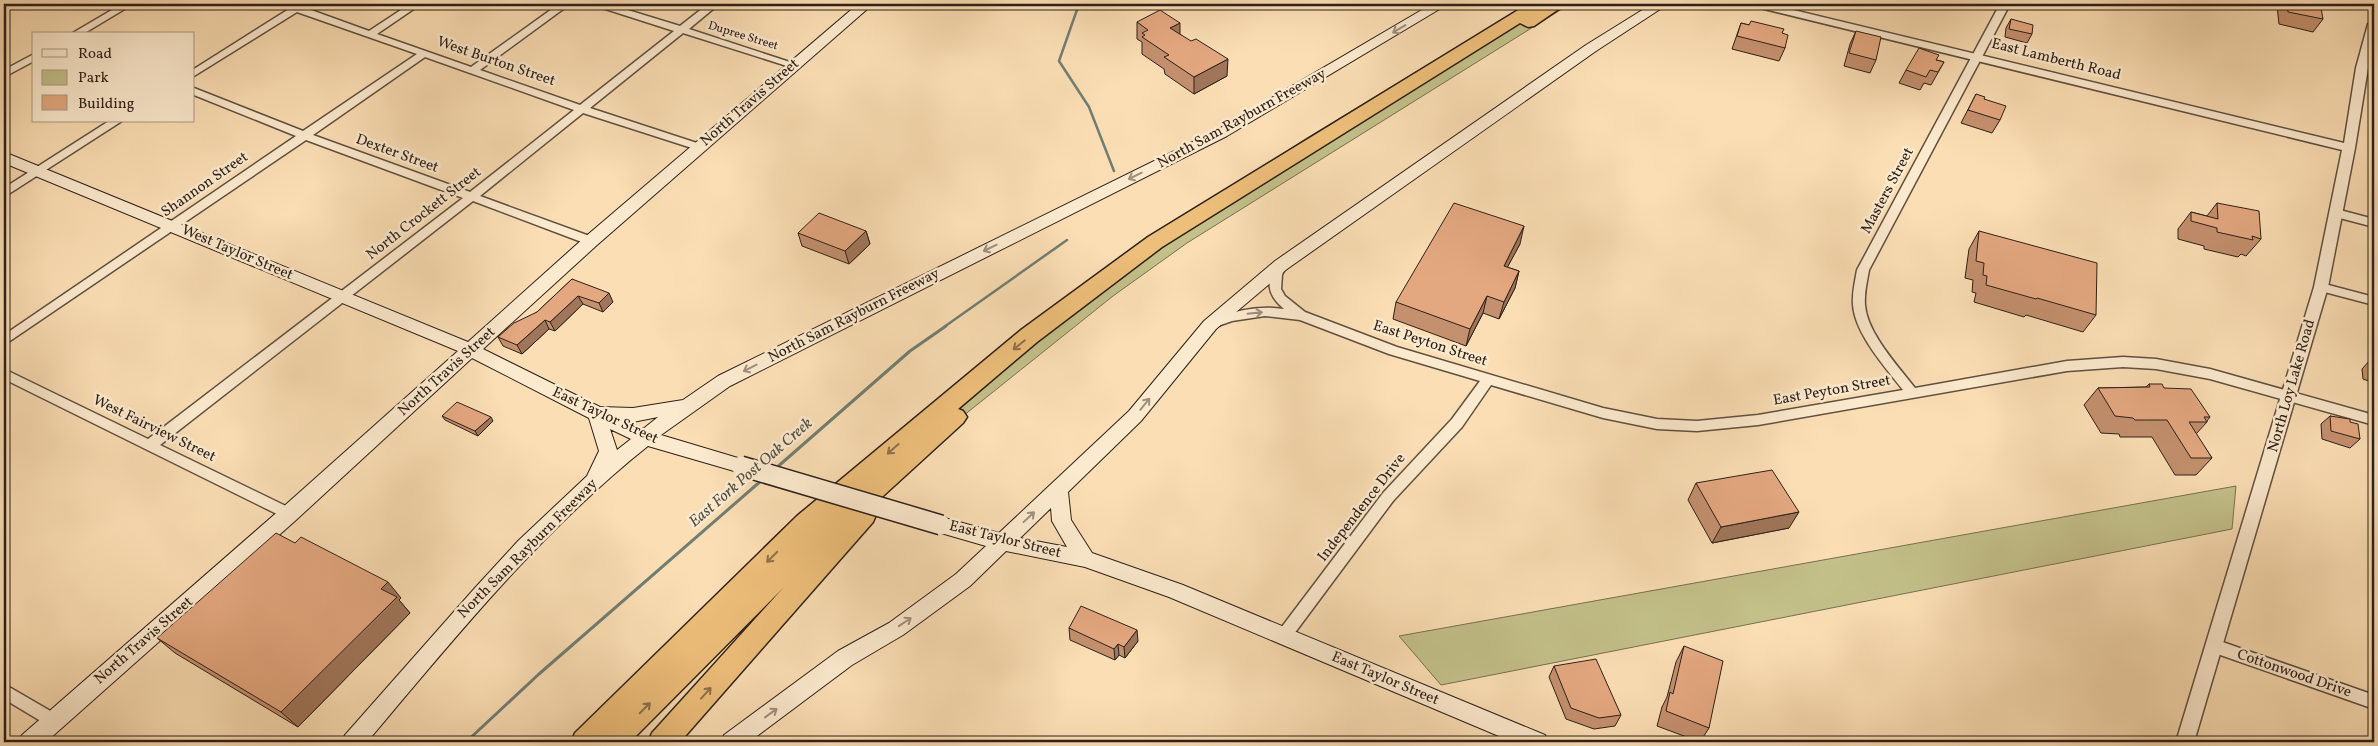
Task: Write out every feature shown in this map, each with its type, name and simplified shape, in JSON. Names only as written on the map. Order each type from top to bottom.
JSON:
[{"type":"highway","points":[[585,742],[806,524],[1029,336],[1155,242],[1539,4]]},
{"type":"highway","points":[[611,742],[766,587],[937,431],[1063,329],[1214,217],[1263,184],[1558,4]]},
{"type":"highway","points":[[662,742],[937,431]]},
{"type":"main road","name":"North Travis Street","points":[[30,742],[289,514],[591,241],[866,4]]},
{"type":"main road","name":"North Sam Rayburn Freeway","points":[[354,742],[467,610],[557,516],[593,482],[686,405],[724,381],[1222,133],[1441,4]]},
{"type":"main road","points":[[732,742],[845,658],[896,629],[963,580],[1135,416],[1210,325],[1281,265],[1591,48],[1661,4]]},
{"type":"main road","name":"West Taylor Street","points":[[4,157],[471,350]]},
{"type":"main road","name":"East Taylor Street","points":[[471,350],[645,438],[940,525],[1002,542],[1085,559],[1176,591],[1537,742]]},
{"type":"main road","points":[[593,482],[608,451],[597,414],[633,415],[686,405]]},
{"type":"main road","points":[[1058,490],[1062,521],[1085,559]]},
{"type":"street","points":[[79,32],[128,4]]},
{"type":"street","name":"West Burton Street","points":[[284,4],[581,108],[699,147]]},
{"type":"street","points":[[370,34],[416,4]]},
{"type":"street","points":[[473,70],[565,4]]},
{"type":"street","name":"Dupree Street","points":[[599,4],[794,65]]},
{"type":"street","name":"North Crockett Street","points":[[150,445],[471,197],[714,4]]},
{"type":"street","name":"East Lamberth Road","points":[[1756,4],[2349,148]]},
{"type":"street","name":"Masters Street","points":[[1912,393],[1880,350],[1861,317],[1859,297],[1863,270],[2006,4]]},
{"type":"street","points":[[195,72],[297,8]]},
{"type":"street","name":"North Loy Lake Road","points":[[2185,742],[2290,397],[2321,287],[2349,148],[2362,68],[2374,24]]},
{"type":"street","name":"Shannon Street","points":[[4,341],[425,53]]},
{"type":"street","points":[[4,74],[32,58]]},
{"type":"street","name":"Dexter Street","points":[[195,91],[303,135],[591,241]]},
{"type":"street","points":[[4,193],[116,122]]},
{"type":"street","points":[[2336,213],[2374,223]]},
{"type":"street","name":"East Peyton Street","points":[[1281,265],[1273,280],[1274,290],[1281,301],[1302,316]]},
{"type":"street","points":[[2321,287],[2374,301]]},
{"type":"street","name":"East Peyton Street","points":[[1210,325],[1231,317],[1251,314],[1277,312],[1302,316],[1393,351],[1603,413],[1651,424],[1697,426],[1758,420],[2067,366],[2110,362],[2156,364],[2210,374],[2374,420]]},
{"type":"street","name":"West Fairview Street","points":[[4,374],[289,514]]},
{"type":"street","name":"Independence Drive","points":[[1283,637],[1388,496],[1457,423],[1488,379]]},
{"type":"street","name":"Cottonwood Drive","points":[[2214,646],[2374,702]]},
{"type":"street","points":[[4,691],[54,721]]},
{"type":"green space","points":[[1528,4],[1570,4],[1187,243],[1113,296],[963,416],[725,596],[1146,242],[1307,138]]},
{"type":"green space","points":[[2236,486],[2232,529],[1441,685],[1399,636]]},
{"type":"building","points":[[2287,4],[2306,4],[2321,8],[2323,19],[2288,12]]},
{"type":"building","points":[[1160,10],[1180,23],[1170,28],[1191,41],[1196,39],[1228,59],[1194,77],[1164,57],[1169,55],[1142,37],[1145,35],[1142,33],[1148,30],[1137,22]]},
{"type":"building","points":[[2011,19],[2033,25],[2032,34],[2009,29]]},
{"type":"building","points":[[1751,21],[1784,29],[1782,33],[1788,35],[1785,48],[1737,36],[1741,23],[1749,25]]},
{"type":"building","points":[[1856,31],[1881,37],[1876,60],[1849,53]]},
{"type":"building","points":[[1919,48],[1939,55],[1936,60],[1944,62],[1938,72],[1930,70],[1926,77],[1906,70]]},
{"type":"building","points":[[1976,94],[1985,97],[1984,99],[2006,106],[2000,120],[1968,110]]},
{"type":"building","points":[[1454,203],[1524,226],[1504,266],[1519,271],[1504,302],[1487,296],[1470,329],[1396,302]]},
{"type":"building","points":[[2217,203],[2259,211],[2261,239],[2252,236],[2253,240],[2217,232],[2217,228],[2191,221],[2191,212],[2218,219]]},
{"type":"building","points":[[819,213],[866,231],[845,251],[798,233]]},
{"type":"building","points":[[1979,231],[2097,263],[2096,315],[1986,285],[1987,276],[1983,275],[1984,263],[1976,261]]},
{"type":"building","points":[[572,279],[609,293],[599,303],[578,296],[550,322],[545,320],[517,345],[498,337],[514,323],[537,312]]},
{"type":"building","points":[[2370,360],[2374,361],[2374,372],[2372,371]]},
{"type":"building","points":[[2149,384],[2162,384],[2164,388],[2191,389],[2210,417],[2204,417],[2207,422],[2189,422],[2212,458],[2191,458],[2167,420],[2135,420],[2133,418],[2115,416],[2098,388],[2150,387]]},
{"type":"building","points":[[457,402],[491,417],[475,431],[442,416]]},
{"type":"building","points":[[2330,416],[2350,419],[2350,422],[2358,424],[2360,439],[2331,431]]},
{"type":"building","points":[[1772,470],[1799,512],[1721,527],[1696,483]]},
{"type":"building","points":[[276,533],[295,543],[301,537],[388,582],[381,589],[397,597],[281,712],[157,638]]},
{"type":"building","points":[[1081,606],[1137,630],[1124,647],[1118,644],[1114,649],[1069,628]]},
{"type":"building","points":[[1684,646],[1723,661],[1709,728],[1666,711],[1670,692],[1673,694]]},
{"type":"building","points":[[1596,659],[1621,715],[1599,718],[1571,708],[1554,666]]},
{"type":"waterway","name":"East Fork Post Oak Creek","points":[[1079,4],[1059,61],[1089,107],[1114,171]]},
{"type":"waterway","name":"East Fork Post Oak Creek","points":[[944,327],[1067,240]]},
{"type":"waterway","name":"East Fork Post Oak Creek","points":[[775,469],[910,351],[946,326]]},
{"type":"waterway","name":"East Fork Post Oak Creek","points":[[466,742],[539,674],[762,480]]}]
